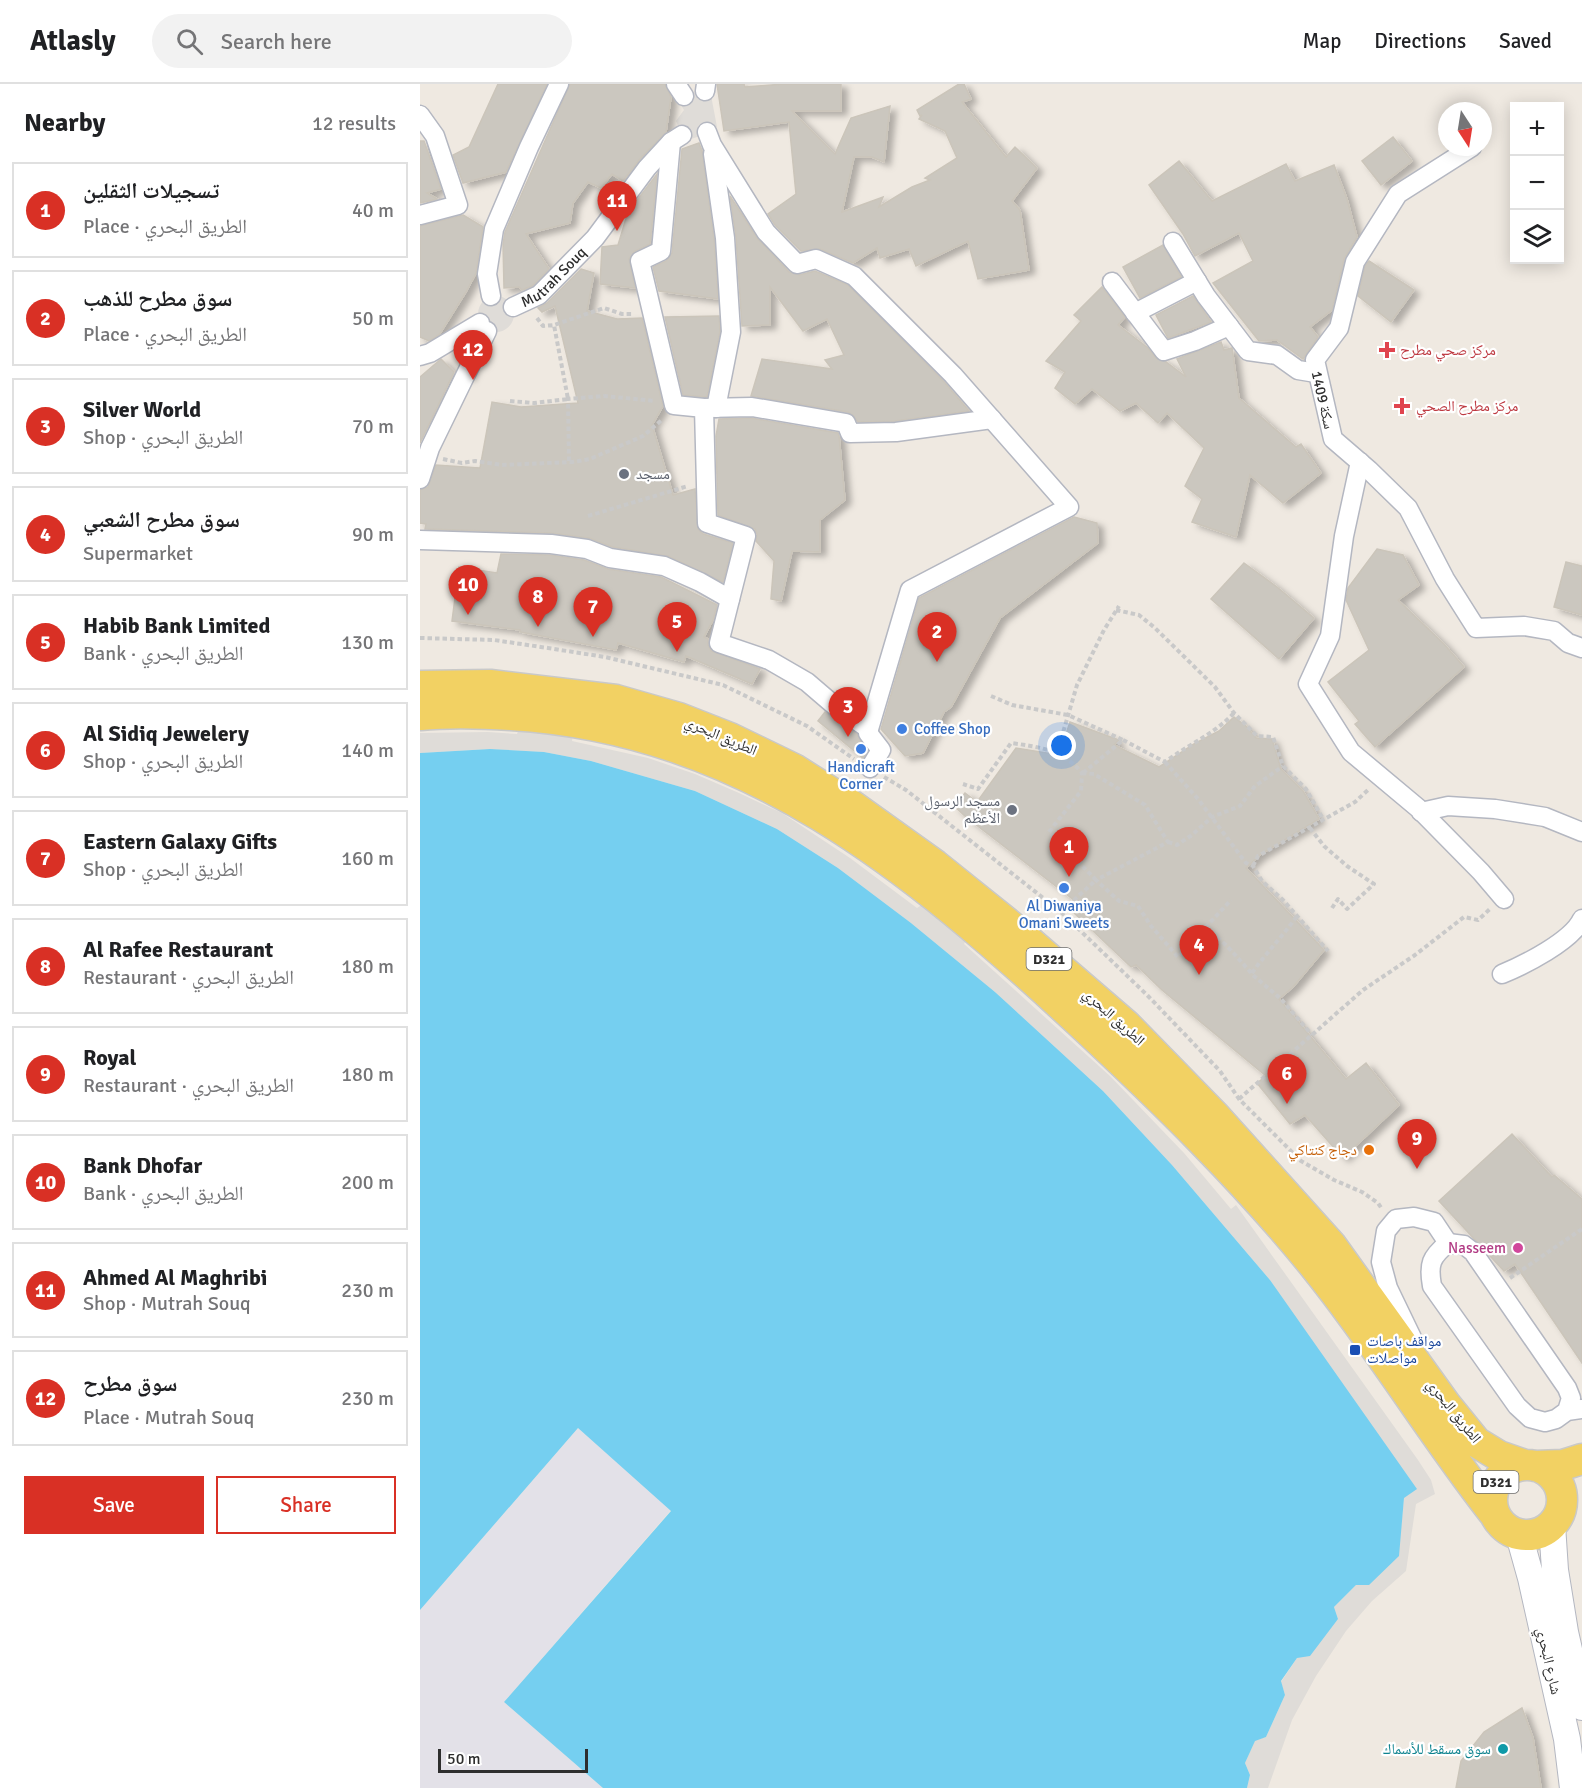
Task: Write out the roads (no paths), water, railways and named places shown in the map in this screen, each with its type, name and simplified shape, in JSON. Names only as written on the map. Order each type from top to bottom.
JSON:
[{"type":"main road","name":"الطريق البحري","points":[[420,686],[490,685],[616,700],[679,718],[729,738],[794,770],[854,807],[935,865],[1017,931],[1126,1026],[1215,1116],[1331,1245],[1446,1405],[1476,1442],[1499,1456],[1530,1465]]},
{"type":"main road","name":"الطريق البحري","points":[[420,715],[490,714],[550,717],[655,740],[713,761],[792,798],[861,842],[932,894],[1018,966],[1202,1139],[1316,1269],[1493,1512]]},
{"type":"main road","name":"D321","points":[[1519,1535],[1499,1523],[1493,1512],[1492,1491],[1497,1481],[1514,1467],[1563,1465],[1582,1459]]},
{"type":"main road","name":"D321","points":[[1530,1465],[1546,1471],[1555,1479],[1565,1511]]},
{"type":"main road","points":[[1519,1535],[1537,1534],[1565,1511]]},
{"type":"street","points":[[491,296],[487,274],[494,229],[559,84]]},
{"type":"street","points":[[420,115],[435,136],[458,205],[420,215]]},
{"type":"street","name":"Mutrah Souq","points":[[513,307],[539,295],[595,238],[647,168],[677,138],[661,251],[640,261],[674,405],[710,408]]},
{"type":"street","points":[[869,729],[835,706],[798,676],[769,660],[719,643],[746,536],[707,523],[706,480],[710,408],[731,332],[725,238],[709,139],[766,232],[797,264],[816,259],[854,276],[953,375],[1069,507],[910,590],[868,733],[881,750],[870,768]]},
{"type":"street","name":"1409 سكة","points":[[1458,156],[1398,194],[1355,262],[1339,328],[1314,360],[1316,373],[1333,439],[1408,508],[1445,579],[1476,628],[1524,626],[1554,632],[1568,644],[1582,648]]},
{"type":"street","points":[[1173,242],[1197,281],[1248,351],[1277,355],[1298,370],[1316,373]]},
{"type":"street","points":[[1135,313],[1197,281]]},
{"type":"street","points":[[1112,282],[1164,351],[1229,326]]},
{"type":"street","points":[[420,479],[429,451],[483,327],[423,357]]},
{"type":"street","points":[[710,408],[752,407],[846,423],[850,433],[896,432],[992,419]]},
{"type":"street","points":[[1360,462],[1344,536],[1330,636],[1308,684],[1351,752],[1421,812],[1481,872],[1500,902]]},
{"type":"street","points":[[420,540],[551,544],[587,549],[610,558],[664,566],[730,599]]},
{"type":"street","points":[[1421,812],[1448,806],[1495,809],[1545,817],[1582,831]]},
{"type":"street","points":[[1502,974],[1567,937],[1582,919]]},
{"type":"street","points":[[1446,1405],[1388,1288],[1381,1262],[1386,1231],[1396,1219],[1414,1217],[1434,1222],[1448,1243]]},
{"type":"street","points":[[1448,1243],[1464,1245],[1473,1252],[1567,1388],[1575,1410],[1545,1422],[1530,1419],[1516,1406],[1432,1286],[1429,1268],[1437,1252],[1448,1243]]},
{"type":"street","name":"شارع البحري","points":[[1565,1511],[1555,1570],[1574,1629],[1582,1707]]},
{"type":"street","name":"شارع البحري","points":[[1519,1535],[1531,1578],[1567,1739],[1573,1788]]},
{"type":"water","points":[[490,749],[544,752],[591,761],[695,791],[777,829],[838,868],[911,923],[995,992],[1103,1091],[1172,1165],[1270,1280],[1417,1489],[1404,1498],[1399,1556],[1369,1585],[1356,1585],[1334,1607],[1338,1619],[1310,1656],[1297,1658],[1281,1681],[1285,1695],[1266,1737],[1255,1741],[1245,1763],[1250,1775],[1247,1788],[603,1788],[504,1702],[671,1511],[578,1428],[420,1610],[420,753]]},
{"type":"place","name":"Ahmed Al Maghribi","points":[[617,231]]},
{"type":"place","name":"مركز صحي مطرح","points":[[1387,350]]},
{"type":"place","name":"سوق مطرح","points":[[473,380]]},
{"type":"place","name":"مركز مطرح الصحي","points":[[1402,406]]},
{"type":"place","name":"مسجد","points":[[624,474]]},
{"type":"place","name":"Bank Dhofar","points":[[468,615]]},
{"type":"place","name":"Al Rafee Restaurant","points":[[538,627]]},
{"type":"place","name":"Eastern Galaxy Gifts","points":[[593,637]]},
{"type":"place","name":"Habib Bank Limited","points":[[677,652]]},
{"type":"place","name":"سوق مطرح للذهب","points":[[937,662]]},
{"type":"place","name":"Coffee Shop","points":[[902,729]]},
{"type":"place","name":"Silver World","points":[[848,737]]},
{"type":"place","name":"Handicraft Corner","points":[[861,749]]},
{"type":"place","name":"مسجد الرسول الأعظم","points":[[1012,810]]},
{"type":"place","name":"تسجيلات الثقلين","points":[[1069,877]]},
{"type":"place","name":"Al Diwaniya Omani Sweets","points":[[1064,888]]},
{"type":"place","name":"سوق مطرح الشعبي","points":[[1199,975]]},
{"type":"place","name":"Al Sidiq Jewelery","points":[[1287,1104]]},
{"type":"place","name":"دجاج كنتاكي","points":[[1369,1150]]},
{"type":"place","name":"Royal","points":[[1417,1169]]},
{"type":"place","name":"Nasseem","points":[[1518,1248]]},
{"type":"place","name":"مواقف باصات مواصلات","points":[[1355,1350]]},
{"type":"place","name":"سوق مسقط للأسماك","points":[[1503,1749]]}]
